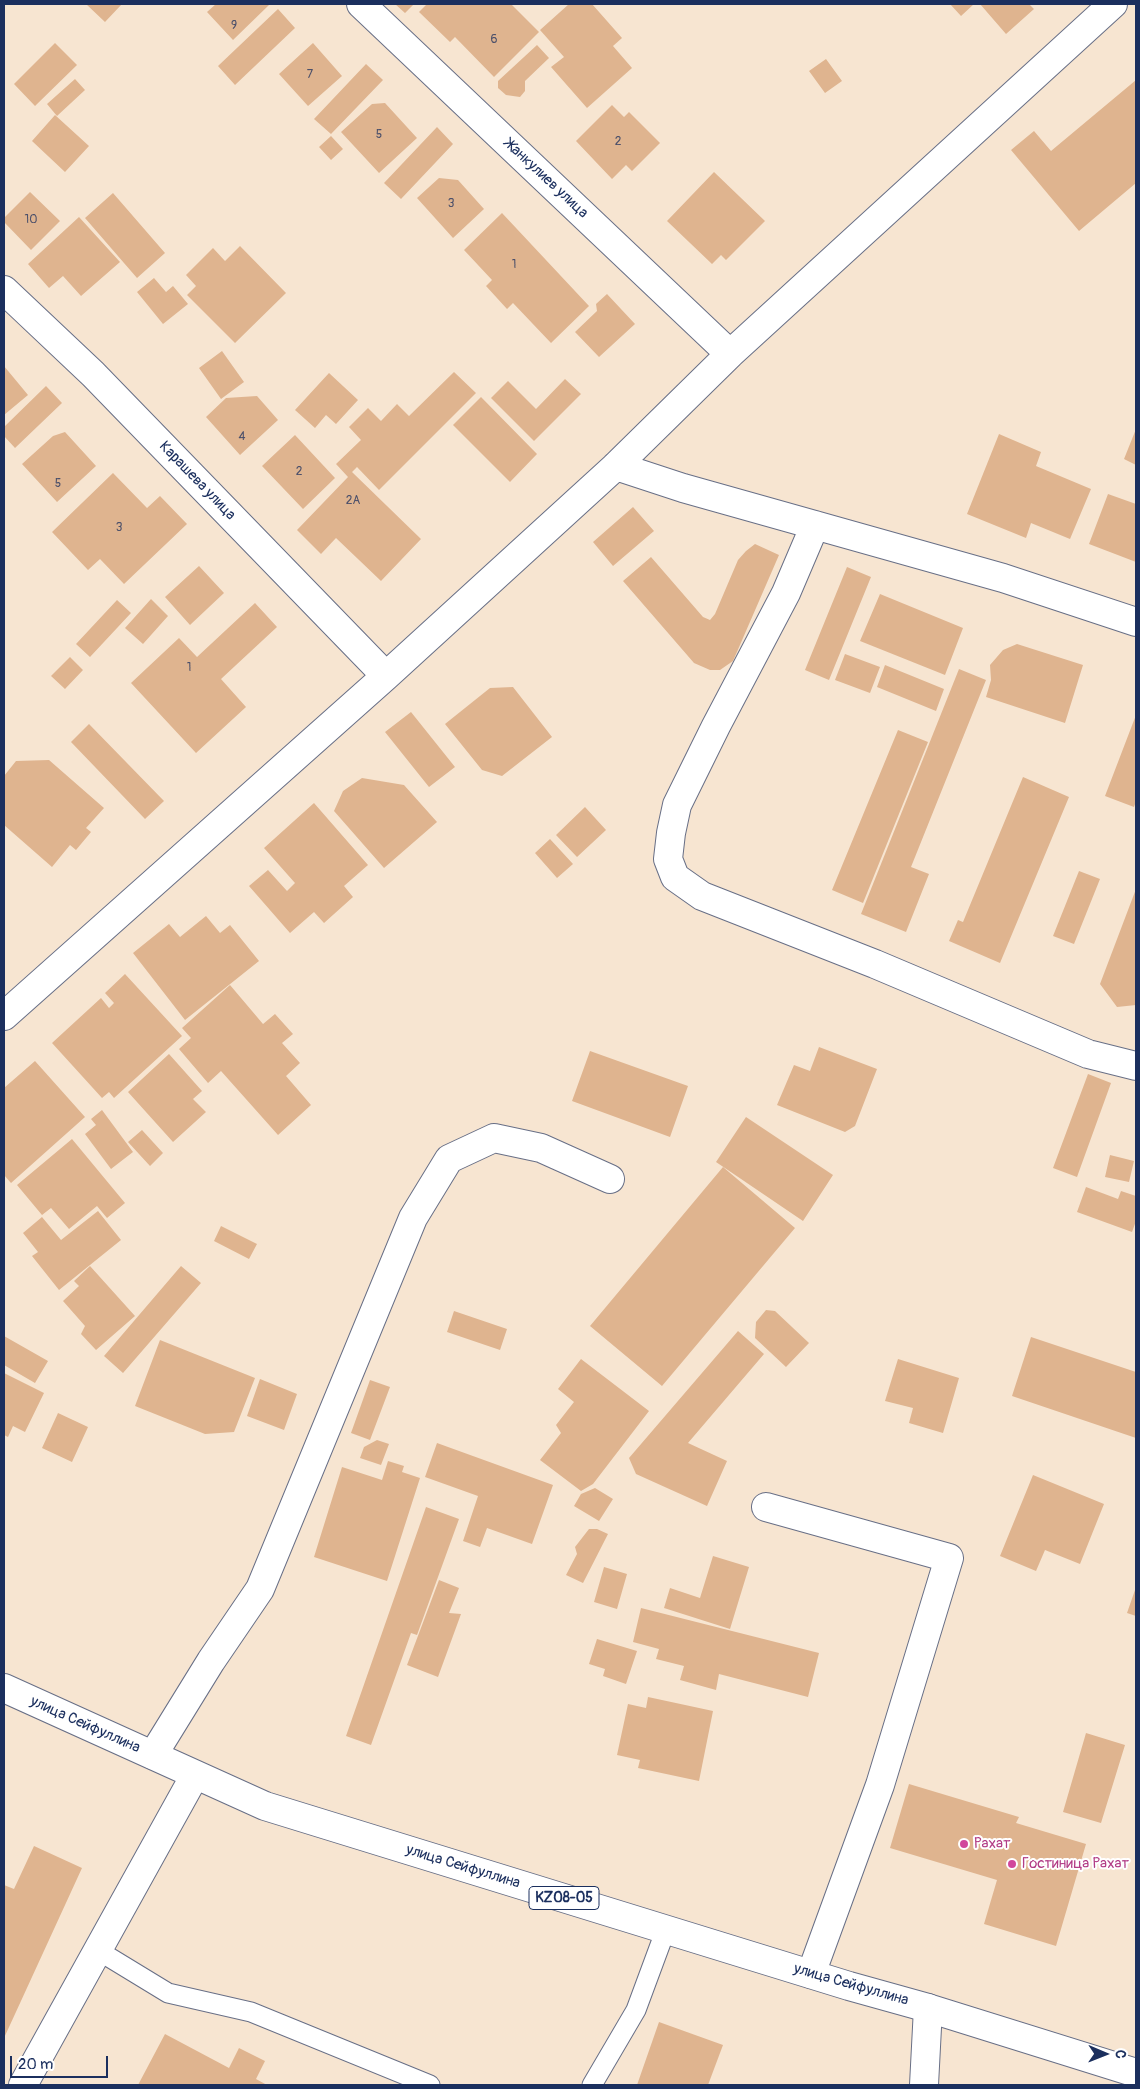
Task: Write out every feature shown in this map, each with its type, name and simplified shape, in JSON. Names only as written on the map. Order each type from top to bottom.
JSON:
[{"type":"street","name":"Жанкулиев улица","points":[[361,4],[730,354]]},
{"type":"street","points":[[8,1005],[386,676],[616,466],[730,354],[1112,4]]},
{"type":"street","name":"Карашева улица","points":[[4,290],[93,374],[386,676]]},
{"type":"street","points":[[616,466],[683,488],[1003,578],[1136,622]]},
{"type":"street","points":[[815,525],[786,593],[677,805],[668,859],[676,878],[702,896],[875,964],[1088,1054],[1136,1066]]},
{"type":"street","points":[[153,1756],[211,1661],[260,1589],[413,1218],[449,1159],[494,1138],[541,1148],[610,1179]]},
{"type":"street","points":[[766,1508],[949,1558],[880,1785],[811,1974]]},
{"type":"street","name":"улица Сейфуллина","points":[[4,1688],[265,1806],[1136,2073]]},
{"type":"street","points":[[23,2085],[195,1775]]},
{"type":"street","points":[[924,2085],[928,2008]]},
{"type":"lane","points":[[592,2085],[636,2010],[666,1929]]},
{"type":"lane","points":[[99,1951],[168,1993],[251,2012],[430,2085]]},
{"type":"building","points":[[86,4],[122,4],[105,22]]},
{"type":"building","points":[[216,4],[269,5],[233,40],[207,12]]},
{"type":"building","points":[[395,4],[414,4],[405,13]]},
{"type":"building","points":[[427,4],[511,4],[539,32],[494,77],[455,37],[450,42],[419,12]]},
{"type":"building","points":[[569,4],[592,4],[622,38],[613,46],[632,68],[587,108],[551,67],[564,57],[540,30]]},
{"type":"building","points":[[950,4],[974,4],[961,16]]},
{"type":"building","points":[[980,4],[1029,4],[1034,9],[1006,34]]},
{"type":"building","points":[[278,9],[295,28],[235,85],[218,66]]},
{"type":"building","points":[[55,43],[77,65],[35,106],[14,84]]},
{"type":"building","points":[[313,43],[342,76],[308,106],[279,74]]},
{"type":"building","points":[[537,45],[549,58],[525,81],[525,91],[520,97],[506,95],[498,88],[498,81]]},
{"type":"building","points":[[826,59],[842,81],[825,93],[809,71]]},
{"type":"building","points":[[366,64],[383,80],[331,134],[314,119]]},
{"type":"building","points":[[75,79],[85,90],[57,116],[47,104]]},
{"type":"building","points":[[1136,80],[1136,183],[1079,231],[1011,150],[1034,131],[1051,151]]},
{"type":"building","points":[[385,103],[417,138],[379,173],[341,132],[372,104]]},
{"type":"building","points":[[612,105],[624,117],[629,112],[660,143],[632,171],[626,165],[612,179],[576,141]]},
{"type":"building","points":[[55,115],[89,146],[65,172],[32,141]]},
{"type":"building","points":[[437,127],[453,144],[401,199],[384,183]]},
{"type":"building","points":[[331,136],[343,149],[331,160],[319,147]]},
{"type":"building","points":[[714,172],[765,221],[726,260],[721,255],[712,264],[667,221]]},
{"type":"building","points":[[439,178],[458,180],[484,209],[453,238],[417,198]]},
{"type":"building","points":[[30,192],[60,221],[31,250],[4,222],[4,218]]},
{"type":"building","points":[[113,193],[165,253],[137,278],[85,218]]},
{"type":"building","points":[[502,213],[589,306],[551,343],[513,303],[507,309],[486,286],[492,280],[464,250]]},
{"type":"building","points":[[79,217],[120,262],[81,296],[63,276],[49,288],[28,264]]},
{"type":"building","points":[[240,246],[286,293],[235,343],[187,295],[196,286],[186,275],[213,248],[225,261]]},
{"type":"building","points":[[154,278],[166,292],[173,286],[188,304],[163,324],[137,292]]},
{"type":"building","points":[[607,294],[635,324],[599,357],[575,332],[597,311],[596,304]]},
{"type":"building","points":[[222,351],[244,382],[221,399],[199,368]]},
{"type":"building","points":[[4,366],[28,395],[4,415]]},
{"type":"building","points":[[454,372],[476,393],[379,490],[357,467],[352,472],[421,539],[381,581],[336,538],[321,554],[297,530],[348,477],[336,464],[361,440],[349,427],[368,408],[381,421],[397,404],[409,416]]},
{"type":"building","points":[[329,373],[358,400],[336,424],[326,415],[315,428],[295,410]]},
{"type":"building","points":[[565,379],[581,394],[534,441],[491,398],[508,381],[536,409]]},
{"type":"building","points":[[46,386],[62,403],[15,448],[4,436],[4,427]]},
{"type":"building","points":[[257,396],[278,420],[240,455],[206,417],[226,398]]},
{"type":"building","points":[[481,397],[537,454],[510,482],[453,425]]},
{"type":"building","points":[[1136,429],[1136,465],[1124,459]]},
{"type":"building","points":[[65,432],[96,466],[57,502],[22,464],[53,436]]},
{"type":"building","points":[[999,434],[1041,452],[1036,466],[1091,489],[1070,539],[1031,523],[1026,538],[967,514]]},
{"type":"building","points":[[295,435],[335,478],[303,509],[262,466]]},
{"type":"building","points":[[113,473],[147,508],[160,496],[187,524],[124,584],[100,559],[88,570],[52,532]]},
{"type":"building","points":[[1108,494],[1136,504],[1136,562],[1089,544]]},
{"type":"building","points":[[633,507],[654,531],[613,566],[593,542]]},
{"type":"building","points":[[755,544],[779,555],[733,661],[720,670],[710,670],[694,663],[623,581],[651,557],[703,617],[710,620],[715,614],[738,560]]},
{"type":"building","points":[[199,566],[224,593],[190,625],[165,597]]},
{"type":"building","points":[[847,567],[871,577],[829,680],[805,670]]},
{"type":"building","points":[[880,594],[963,628],[945,675],[860,641]]},
{"type":"building","points":[[151,599],[168,616],[143,644],[125,628]]},
{"type":"building","points":[[117,600],[131,613],[90,657],[76,644]]},
{"type":"building","points":[[255,603],[277,627],[221,679],[246,707],[196,753],[131,683],[179,638],[197,657]]},
{"type":"building","points":[[1017,644],[1083,665],[1065,723],[986,697],[991,680],[990,665],[1003,650]]},
{"type":"building","points":[[845,654],[880,667],[870,693],[835,680]]},
{"type":"building","points":[[70,657],[83,670],[65,689],[51,676]]},
{"type":"building","points":[[885,665],[944,689],[936,711],[877,687]]},
{"type":"building","points":[[959,669],[986,680],[911,867],[929,874],[906,932],[861,914]]},
{"type":"building","points":[[513,687],[552,737],[502,776],[482,770],[445,724],[490,688]]},
{"type":"building","points":[[411,712],[455,767],[429,787],[385,732]]},
{"type":"building","points":[[1136,715],[1136,801],[1134,807],[1105,796]]},
{"type":"building","points":[[89,724],[164,801],[145,819],[71,742]]},
{"type":"building","points":[[898,730],[928,742],[863,903],[832,890]]},
{"type":"building","points":[[49,760],[104,808],[86,828],[91,832],[76,850],[70,845],[52,867],[4,825],[4,776],[16,761]]},
{"type":"building","points":[[1023,777],[1069,797],[1000,963],[949,941],[958,920],[963,922]]},
{"type":"building","points":[[362,778],[404,785],[437,822],[384,868],[334,811],[343,791]]},
{"type":"building","points":[[314,803],[368,865],[344,886],[353,897],[324,923],[314,912],[290,933],[249,886],[268,870],[287,891],[295,883],[264,848]]},
{"type":"building","points":[[585,807],[606,830],[577,857],[556,835]]},
{"type":"building","points":[[550,839],[573,864],[557,878],[535,853]]},
{"type":"building","points":[[1079,871],[1100,879],[1074,944],[1053,936]]},
{"type":"building","points":[[1136,889],[1136,1005],[1117,1007],[1100,984]]},
{"type":"building","points":[[206,916],[220,933],[230,925],[259,961],[185,1020],[133,953],[169,924],[180,937]]},
{"type":"building","points":[[125,974],[182,1036],[114,1098],[109,1092],[102,1098],[52,1043],[101,998],[109,1008],[114,1003],[105,993]]},
{"type":"building","points":[[230,985],[263,1024],[275,1014],[293,1034],[282,1043],[300,1063],[286,1076],[311,1105],[278,1135],[221,1071],[208,1083],[179,1049],[191,1038],[182,1028]]},
{"type":"building","points":[[819,1047],[877,1069],[855,1126],[845,1132],[777,1105],[794,1065],[810,1071]]},
{"type":"building","points":[[590,1051],[688,1086],[670,1137],[572,1101]]},
{"type":"building","points":[[169,1054],[202,1091],[193,1099],[206,1112],[173,1142],[128,1092]]},
{"type":"building","points":[[35,1061],[85,1117],[11,1183],[4,1175],[4,1088]]},
{"type":"building","points":[[1088,1074],[1111,1083],[1077,1177],[1053,1168]]},
{"type":"building","points":[[102,1110],[133,1152],[111,1169],[85,1134],[96,1125],[91,1119]]},
{"type":"building","points":[[746,1117],[833,1175],[803,1221],[716,1162]]},
{"type":"building","points":[[142,1130],[163,1153],[150,1166],[128,1142]]},
{"type":"building","points":[[72,1139],[125,1203],[107,1218],[97,1206],[69,1229],[51,1208],[42,1215],[17,1185]]},
{"type":"building","points":[[1110,1155],[1134,1161],[1129,1182],[1105,1177]]},
{"type":"building","points":[[723,1167],[795,1228],[662,1386],[590,1326]]},
{"type":"building","points":[[1086,1187],[1118,1199],[1121,1191],[1136,1196],[1136,1221],[1132,1232],[1077,1212]]},
{"type":"building","points":[[98,1211],[121,1240],[59,1290],[32,1256],[38,1252],[23,1233],[42,1217],[61,1240]]},
{"type":"building","points":[[221,1226],[257,1244],[249,1259],[214,1241]]},
{"type":"building","points":[[90,1266],[135,1316],[96,1350],[81,1334],[85,1326],[63,1301],[79,1286],[74,1281]]},
{"type":"building","points":[[181,1266],[201,1283],[123,1373],[104,1356]]},
{"type":"building","points":[[766,1310],[775,1311],[809,1343],[786,1367],[755,1338],[756,1322]]},
{"type":"building","points":[[454,1311],[507,1329],[500,1350],[447,1332]]},
{"type":"building","points":[[738,1331],[764,1354],[688,1443],[727,1461],[707,1506],[636,1474],[629,1458]]},
{"type":"building","points":[[4,1336],[48,1361],[35,1383],[4,1365]]},
{"type":"building","points":[[1031,1337],[1136,1372],[1136,1438],[1012,1396]]},
{"type":"building","points":[[160,1340],[255,1378],[234,1432],[205,1434],[135,1406]]},
{"type":"building","points":[[581,1359],[649,1411],[593,1484],[581,1491],[540,1460],[561,1433],[556,1425],[574,1402],[558,1389]]},
{"type":"building","points":[[898,1359],[959,1378],[943,1433],[909,1423],[913,1408],[885,1401]]},
{"type":"building","points":[[4,1373],[44,1393],[25,1432],[13,1426],[8,1437],[4,1435]]},
{"type":"building","points":[[260,1379],[297,1394],[284,1430],[247,1416]]},
{"type":"building","points":[[370,1380],[390,1387],[370,1440],[351,1433]]},
{"type":"building","points":[[58,1413],[88,1427],[72,1462],[42,1448]]},
{"type":"building","points":[[377,1440],[389,1444],[381,1465],[360,1458],[364,1447]]},
{"type":"building","points":[[437,1443],[553,1485],[532,1544],[487,1528],[480,1547],[463,1541],[478,1496],[425,1477]]},
{"type":"building","points":[[388,1461],[404,1466],[402,1472],[420,1478],[387,1581],[314,1557],[342,1467],[382,1480]]},
{"type":"building","points":[[1033,1475],[1104,1504],[1080,1564],[1045,1550],[1036,1571],[1000,1556]]},
{"type":"building","points":[[595,1488],[613,1499],[599,1521],[574,1506],[581,1494]]},
{"type":"building","points":[[426,1507],[459,1519],[417,1635],[411,1633],[371,1745],[346,1736]]},
{"type":"building","points":[[589,1529],[597,1529],[608,1534],[583,1583],[566,1575],[577,1554],[575,1547]]},
{"type":"building","points":[[713,1556],[749,1567],[730,1629],[664,1608],[670,1588],[700,1598]]},
{"type":"building","points":[[604,1567],[627,1574],[617,1609],[594,1602]]},
{"type":"building","points":[[439,1580],[459,1588],[449,1613],[461,1614],[438,1677],[407,1665]]},
{"type":"building","points":[[1136,1591],[1136,1616],[1127,1613]]},
{"type":"building","points":[[641,1608],[819,1653],[808,1697],[719,1674],[716,1690],[680,1680],[684,1666],[656,1659],[659,1649],[633,1642]]},
{"type":"building","points":[[597,1639],[637,1651],[626,1684],[603,1676],[605,1669],[589,1664]]},
{"type":"building","points":[[648,1697],[713,1711],[699,1781],[638,1768],[640,1760],[617,1755],[628,1704],[646,1708]]},
{"type":"building","points":[[1086,1733],[1125,1745],[1101,1823],[1063,1812]]},
{"type":"building","name":"Гостиница Рахат","points":[[909,1784],[1019,1817],[1016,1823],[1086,1844],[1056,1946],[984,1924],[997,1880],[890,1848]]},
{"type":"building","points":[[34,1846],[82,1868],[4,2038],[4,1885],[14,1889]]},
{"type":"building","points":[[659,2022],[723,2045],[708,2085],[637,2085]]},
{"type":"building","points":[[165,2034],[229,2068],[239,2048],[265,2061],[256,2079],[267,2085],[138,2085]]},
{"type":"place","name":"Рахат","points":[[964,1844]]},
{"type":"place","name":"Гостиница Рахат","points":[[1012,1864]]}]
